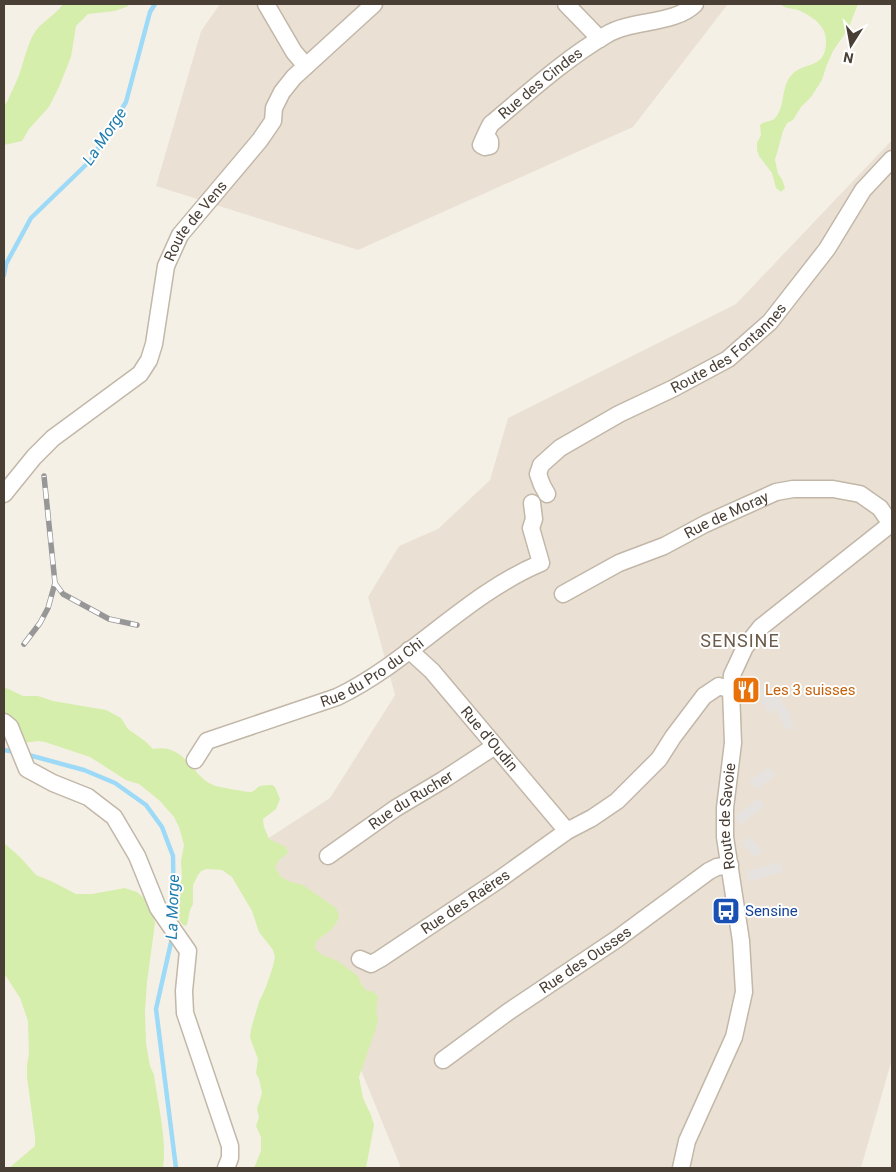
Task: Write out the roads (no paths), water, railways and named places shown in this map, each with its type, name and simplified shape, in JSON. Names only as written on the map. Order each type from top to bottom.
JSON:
[{"type":"street","points":[[266,4],[294,52],[306,66]]},
{"type":"street","name":"Route de Vens","points":[[4,494],[14,480],[53,438],[140,374],[149,360],[154,344],[166,266],[180,235],[274,121],[274,108],[282,92],[294,77],[374,4]]},
{"type":"street","points":[[566,4],[600,39]]},
{"type":"street","name":"Rue des Cindes","points":[[486,135],[491,124],[600,39],[608,34],[650,21],[675,16],[688,11],[695,4]]},
{"type":"street","name":"Route des Fontannes","points":[[547,494],[538,474],[541,465],[560,448],[619,414],[674,388],[728,359],[770,322],[827,249],[862,190],[892,159]]},
{"type":"street","name":"Rue de Moray","points":[[563,594],[619,563],[664,546],[705,524],[776,492],[793,489],[833,489],[860,494],[880,508],[892,524]]},
{"type":"street","name":"Rue du Pro du Chi","points":[[194,760],[207,740],[337,697],[352,690],[409,650],[467,605],[525,570],[541,563],[531,528],[534,519],[532,503]]},
{"type":"street","name":"Route de Savoie","points":[[681,1168],[687,1141],[734,1037],[744,992],[740,941],[725,837],[725,808],[733,743],[732,675],[745,647],[761,627],[892,524]]},
{"type":"street","name":"Rue d'Oudin","points":[[409,650],[432,670],[567,830]]},
{"type":"street","points":[[567,830],[592,818],[617,801],[659,759],[682,724],[704,696],[719,686],[731,690]]},
{"type":"street","points":[[7,725],[27,769],[53,783],[88,797],[114,817],[137,856],[158,908],[188,951],[184,991],[186,1013],[230,1146],[230,1158],[226,1168]]},
{"type":"street","name":"Rue du Rucher","points":[[328,856],[396,808],[495,746]]},
{"type":"street","name":"Rue des Raëres","points":[[360,959],[371,964],[380,959],[500,879],[567,830]]},
{"type":"street","name":"Rue des Ousses","points":[[443,1060],[709,871],[730,865]]},
{"type":"waterway","name":"La Morge","points":[[4,275],[6,264],[31,218],[91,160],[126,102],[150,12],[155,4]]},
{"type":"waterway","name":"La Morge","points":[[4,750],[15,752]]},
{"type":"waterway","name":"La Morge","points":[[25,754],[84,770],[115,783],[146,805],[162,827],[173,856],[174,923]]},
{"type":"waterway","name":"La Morge","points":[[172,938],[156,1009],[176,1168]]},
{"type":"railway","points":[[24,644],[40,623],[48,608],[55,583],[44,476]]},
{"type":"railway","points":[[55,583],[63,594],[109,619],[137,625]]},
{"type":"place","name":"Les 3 suisses","points":[[746,690]]},
{"type":"place","name":"Sensine","points":[[726,911]]},
{"type":"district","name":"SENSINE","points":[[740,641]]}]
